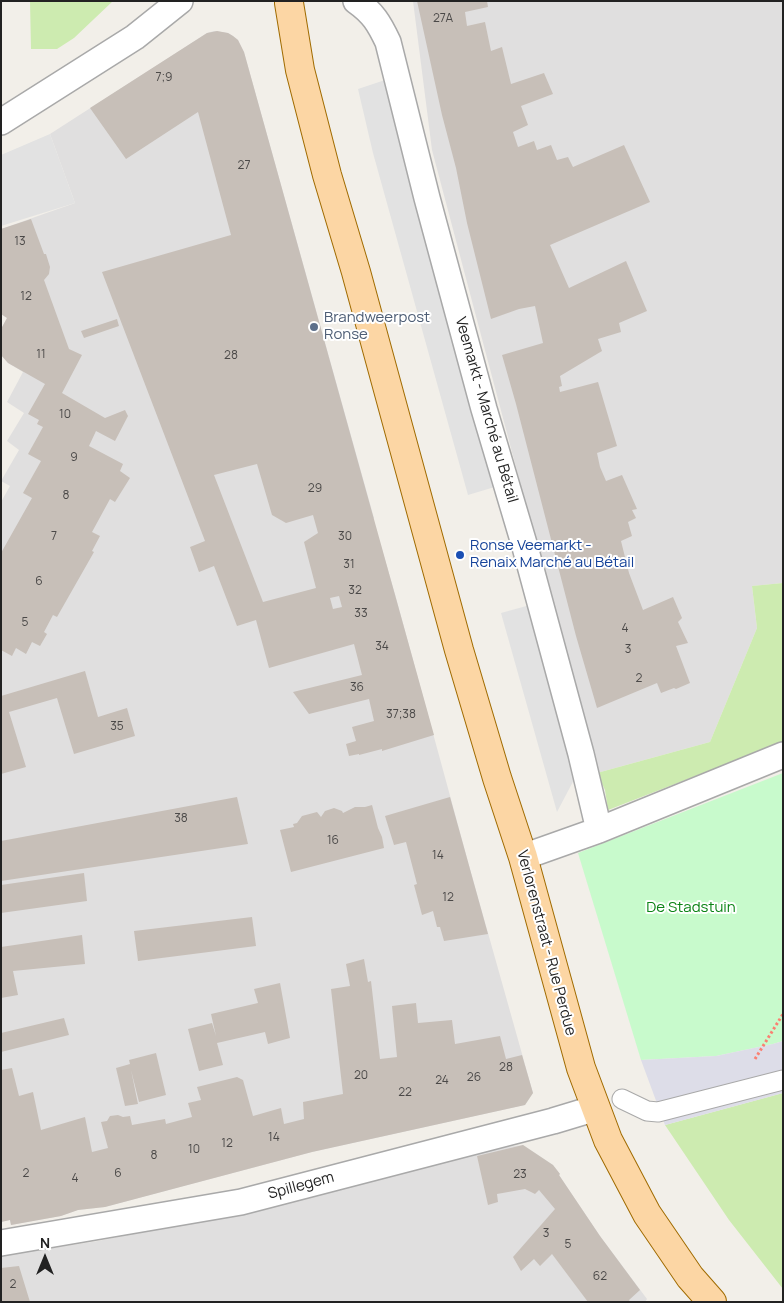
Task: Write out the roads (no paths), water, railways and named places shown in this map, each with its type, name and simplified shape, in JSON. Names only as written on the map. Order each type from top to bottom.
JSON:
[{"type":"main road","name":"Verlorenstraat - Rue Perdue","points":[[286,2],[300,70],[327,175],[356,272],[459,650],[497,778],[523,857],[570,1030],[608,1140],[647,1214],[690,1277],[712,1302]]},
{"type":"street","points":[[1,122],[134,37],[180,1]]},
{"type":"street","name":"Veemarkt - Marché au Bétail","points":[[356,1],[369,11],[388,42],[432,218],[484,409],[525,547],[579,746],[599,830]]},
{"type":"street","points":[[523,857],[599,830],[783,755]]},
{"type":"street","points":[[622,1099],[646,1111],[658,1112],[783,1080]]},
{"type":"street","name":"Spillegem","points":[[1,1243],[241,1202],[553,1121],[596,1108]]},
{"type":"place","name":"Brandweerpost Ronse","points":[[314,327]]},
{"type":"place","name":"Ronse Veemarkt - Renaix Marché au Bétail","points":[[460,555]]},
{"type":"park label","name":"De Stadstuin","points":[[691,908]]}]
